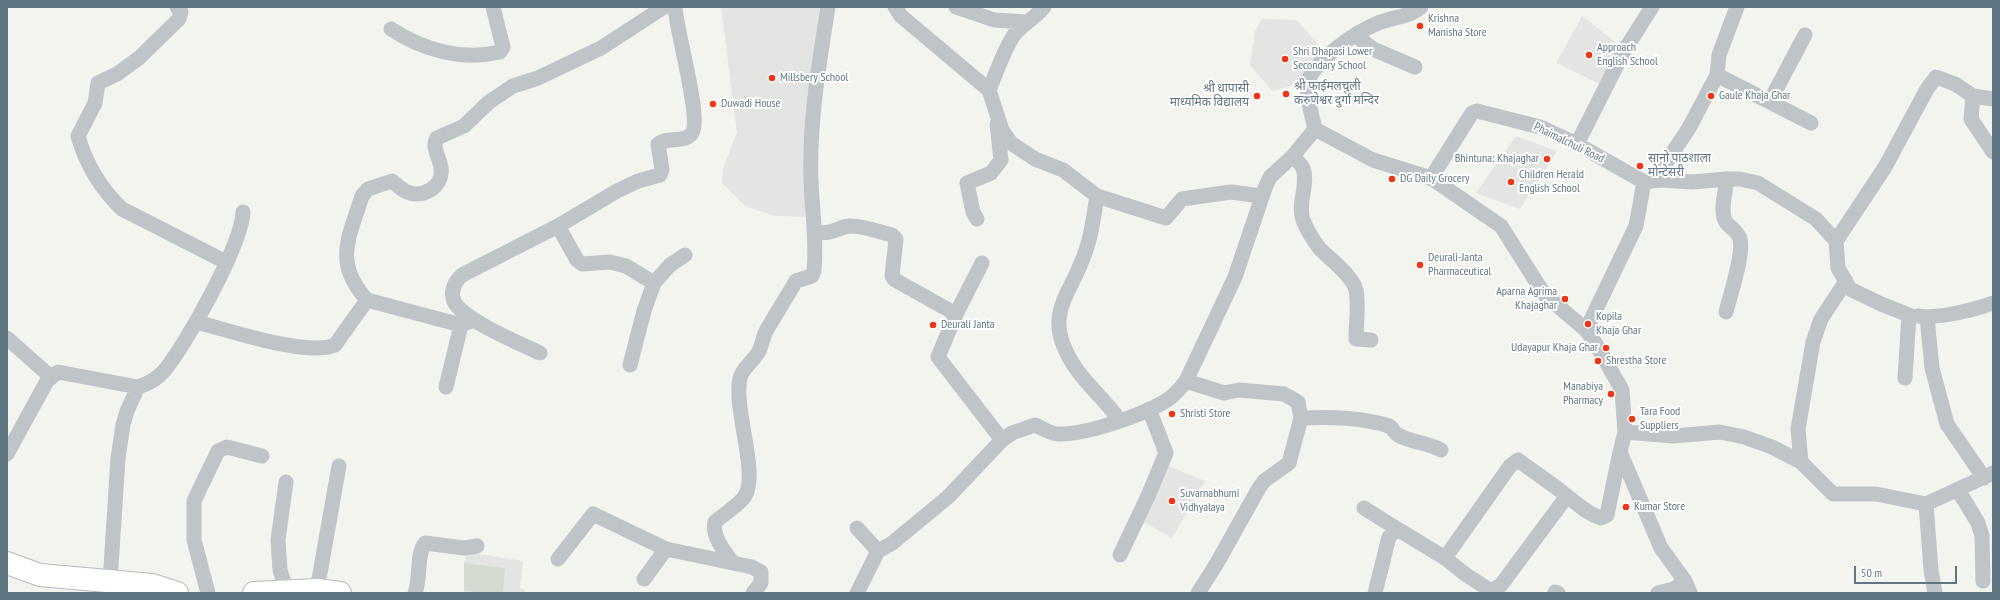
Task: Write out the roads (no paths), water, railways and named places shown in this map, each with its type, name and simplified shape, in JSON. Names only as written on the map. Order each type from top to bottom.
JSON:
[{"type":"street","points":[[178,7],[181,12],[179,19],[149,50],[117,74],[98,83],[95,103],[78,136],[90,166],[108,196],[122,209],[226,262]]},
{"type":"street","points":[[391,29],[423,47],[464,55],[488,55],[500,52],[503,47],[493,7]]},
{"type":"street","points":[[540,353],[468,322],[367,300],[359,291],[352,276],[345,251],[362,196],[368,189],[392,181],[406,192],[420,194],[429,192],[440,179],[442,168],[435,148],[435,142],[438,138],[464,126],[489,102],[513,86],[538,78],[601,48],[664,7]]},
{"type":"street","points":[[468,322],[457,307],[453,295],[453,289],[456,281],[462,274],[558,226],[617,191],[638,181],[660,175],[662,170],[658,144],[662,141],[687,137],[692,134],[694,127],[692,101],[675,7]]},
{"type":"street","points":[[733,563],[719,544],[714,526],[715,522],[744,498],[748,488],[750,474],[743,432],[739,386],[740,377],[745,368],[759,352],[766,332],[796,281],[812,276],[816,253],[811,180],[814,97],[828,7]]},
{"type":"street","points":[[895,7],[901,16],[989,90],[1002,130],[1011,143],[1035,159],[1063,170],[1097,196],[1166,218],[1182,199],[1231,192],[1261,196]]},
{"type":"street","points":[[956,7],[994,20],[1026,22]]},
{"type":"street","points":[[989,90],[1013,36],[1026,22],[1037,15],[1044,7]]},
{"type":"street","points":[[1315,129],[1308,94],[1308,82],[1317,66],[1332,51],[1376,24],[1416,12],[1421,7]]},
{"type":"street","points":[[1577,144],[1624,51],[1652,7]]},
{"type":"street","points":[[1660,180],[1661,170],[1689,128],[1717,75],[1719,55],[1737,7]]},
{"type":"street","points":[[1770,101],[1805,35]]},
{"type":"street","points":[[1356,36],[1372,49],[1415,67]]},
{"type":"street","points":[[1717,75],[1811,122]]},
{"type":"street","points":[[1993,99],[1973,96],[1955,84],[1936,77],[1927,89],[1885,167],[1836,241],[1838,268],[1850,289],[1881,304],[1909,315],[1927,316],[1993,303]]},
{"type":"street","points":[[1973,96],[1971,119],[1993,152]]},
{"type":"street","points":[[977,220],[967,183],[991,173],[1001,160],[995,109]]},
{"type":"street","name":"Phaimalchuli Road","points":[[1431,178],[1472,113],[1477,112],[1540,127],[1577,144],[1644,182]]},
{"type":"street","points":[[857,593],[878,551],[891,544],[948,497],[1002,440],[1012,433],[1035,425],[1056,434],[1079,434],[1120,421],[1149,409],[1164,402],[1179,390],[1186,381],[1236,276],[1261,196],[1270,178],[1293,156],[1315,129]]},
{"type":"street","points":[[1315,129],[1373,160],[1431,178],[1501,226],[1544,294],[1586,330],[1596,344],[1622,390],[1625,432],[1607,514],[1601,518],[1592,515],[1518,460],[1510,466],[1445,558]]},
{"type":"street","points":[[1293,156],[1303,167],[1304,172],[1301,206],[1302,218],[1319,248],[1349,279],[1356,289],[1356,339],[1371,340]]},
{"type":"street","points":[[1726,312],[1739,258],[1740,239],[1734,228],[1726,222],[1724,213],[1727,179]]},
{"type":"street","points":[[1586,330],[1636,226],[1644,182],[1660,180],[1692,182],[1740,179],[1758,184],[1816,219],[1836,241]]},
{"type":"street","points":[[1097,196],[1086,250],[1068,289],[1058,317],[1061,340],[1073,364],[1086,382],[1111,408],[1120,421]]},
{"type":"street","points":[[7,454],[52,376],[58,372],[138,387],[149,384],[164,371],[196,322],[226,262],[243,223],[243,212]]},
{"type":"street","points":[[558,226],[577,260],[582,264],[610,262],[626,266],[654,283]]},
{"type":"street","points":[[815,231],[828,233],[848,226],[892,236],[896,239],[892,276],[895,280],[956,314]]},
{"type":"street","points":[[630,365],[644,311],[654,283],[670,265],[685,255]]},
{"type":"street","points":[[982,263],[956,314],[938,357],[1002,440]]},
{"type":"street","points":[[1801,462],[1798,428],[1813,342],[1821,319],[1846,281]]},
{"type":"street","points":[[196,322],[289,346],[328,348],[335,345],[367,300]]},
{"type":"street","points":[[1905,378],[1909,315]]},
{"type":"street","points":[[1625,432],[1673,436],[1720,432],[1744,437],[1772,447],[1801,462],[1833,494],[1876,494],[1926,504],[1989,475],[1947,424],[1932,368],[1927,316]]},
{"type":"street","points":[[446,387],[468,322]]},
{"type":"street","points":[[7,338],[52,376]]},
{"type":"street","points":[[1186,381],[1224,393],[1239,390],[1284,394],[1298,402],[1301,418],[1289,463],[1264,481],[1259,488],[1217,563],[1198,593]]},
{"type":"street","points":[[100,585],[119,452],[127,411],[138,387]]},
{"type":"street","points":[[1120,555],[1148,496],[1166,453],[1149,409]]},
{"type":"street","points":[[1301,418],[1332,417],[1365,420],[1391,427],[1397,434],[1441,450]]},
{"type":"street","points":[[208,593],[194,540],[194,501],[218,451],[227,447],[262,456]]},
{"type":"street","points":[[1620,452],[1680,589],[1658,593]]},
{"type":"street","points":[[317,590],[339,466]]},
{"type":"street","points":[[286,482],[278,540],[280,570],[287,591]]},
{"type":"street","points":[[1958,490],[1978,523],[1982,536],[1983,581]]},
{"type":"street","points":[[1364,508],[1445,558],[1491,591],[1502,585],[1567,496]]},
{"type":"street","points":[[1926,504],[1931,570],[1935,593]]},
{"type":"street","points":[[558,559],[594,514],[666,549],[752,567],[761,572],[762,575],[761,583],[753,593]]},
{"type":"street","points":[[856,528],[878,551]]},
{"type":"street","points":[[1375,593],[1389,537],[1399,530]]},
{"type":"street","points":[[415,593],[419,583],[420,549],[425,543],[464,548],[477,546]]},
{"type":"street","points":[[644,579],[666,549]]},
{"type":"street","points":[[7,563],[40,575],[100,585],[152,585],[176,593]]},
{"type":"street","points":[[254,593],[317,590],[340,593]]},
{"type":"place","name":"Krishna Manisha Store","points":[[1420,26]]},
{"type":"place","name":"Approach English School","points":[[1589,55]]},
{"type":"place","name":"Shri Dhapasi Lower Secondary School","points":[[1285,59]]},
{"type":"place","name":"Millsbery School","points":[[772,78]]},
{"type":"place","name":"श्री फाईमलचुली करुणेश्वर दुर्गा मन्दिर","points":[[1286,94]]},
{"type":"place","name":"श्री धापासी माध्यमिक विद्यालय","points":[[1257,96]]},
{"type":"place","name":"Gaule Khaja Ghar","points":[[1711,96]]},
{"type":"place","name":"Duwadi House","points":[[713,104]]},
{"type":"place","name":"Bhintuna: Khajaghar","points":[[1547,159]]},
{"type":"place","name":"सानो पाठशाला मोन्टेसरी","points":[[1640,166]]},
{"type":"place","name":"DG Daily Grocery","points":[[1392,179]]},
{"type":"place","name":"Children Herald English School","points":[[1511,182]]},
{"type":"place","name":"Deurali-Janta Pharmaceutical","points":[[1420,265]]},
{"type":"place","name":"Aparna Agrima Khajaghar","points":[[1565,299]]},
{"type":"place","name":"Kopila Khaja Ghar","points":[[1588,324]]},
{"type":"place","name":"Deurali Janta","points":[[933,325]]},
{"type":"place","name":"Udayapur Khaja Ghar","points":[[1606,348]]},
{"type":"place","name":"Shrestha Store","points":[[1598,361]]},
{"type":"place","name":"Manabiya Pharmacy","points":[[1611,394]]},
{"type":"place","name":"Shristi Store","points":[[1172,414]]},
{"type":"place","name":"Tara Food Suppliers","points":[[1632,419]]},
{"type":"place","name":"Suvarnabhumi Vidhyalaya","points":[[1172,501]]},
{"type":"place","name":"Kumar Store","points":[[1626,507]]}]
